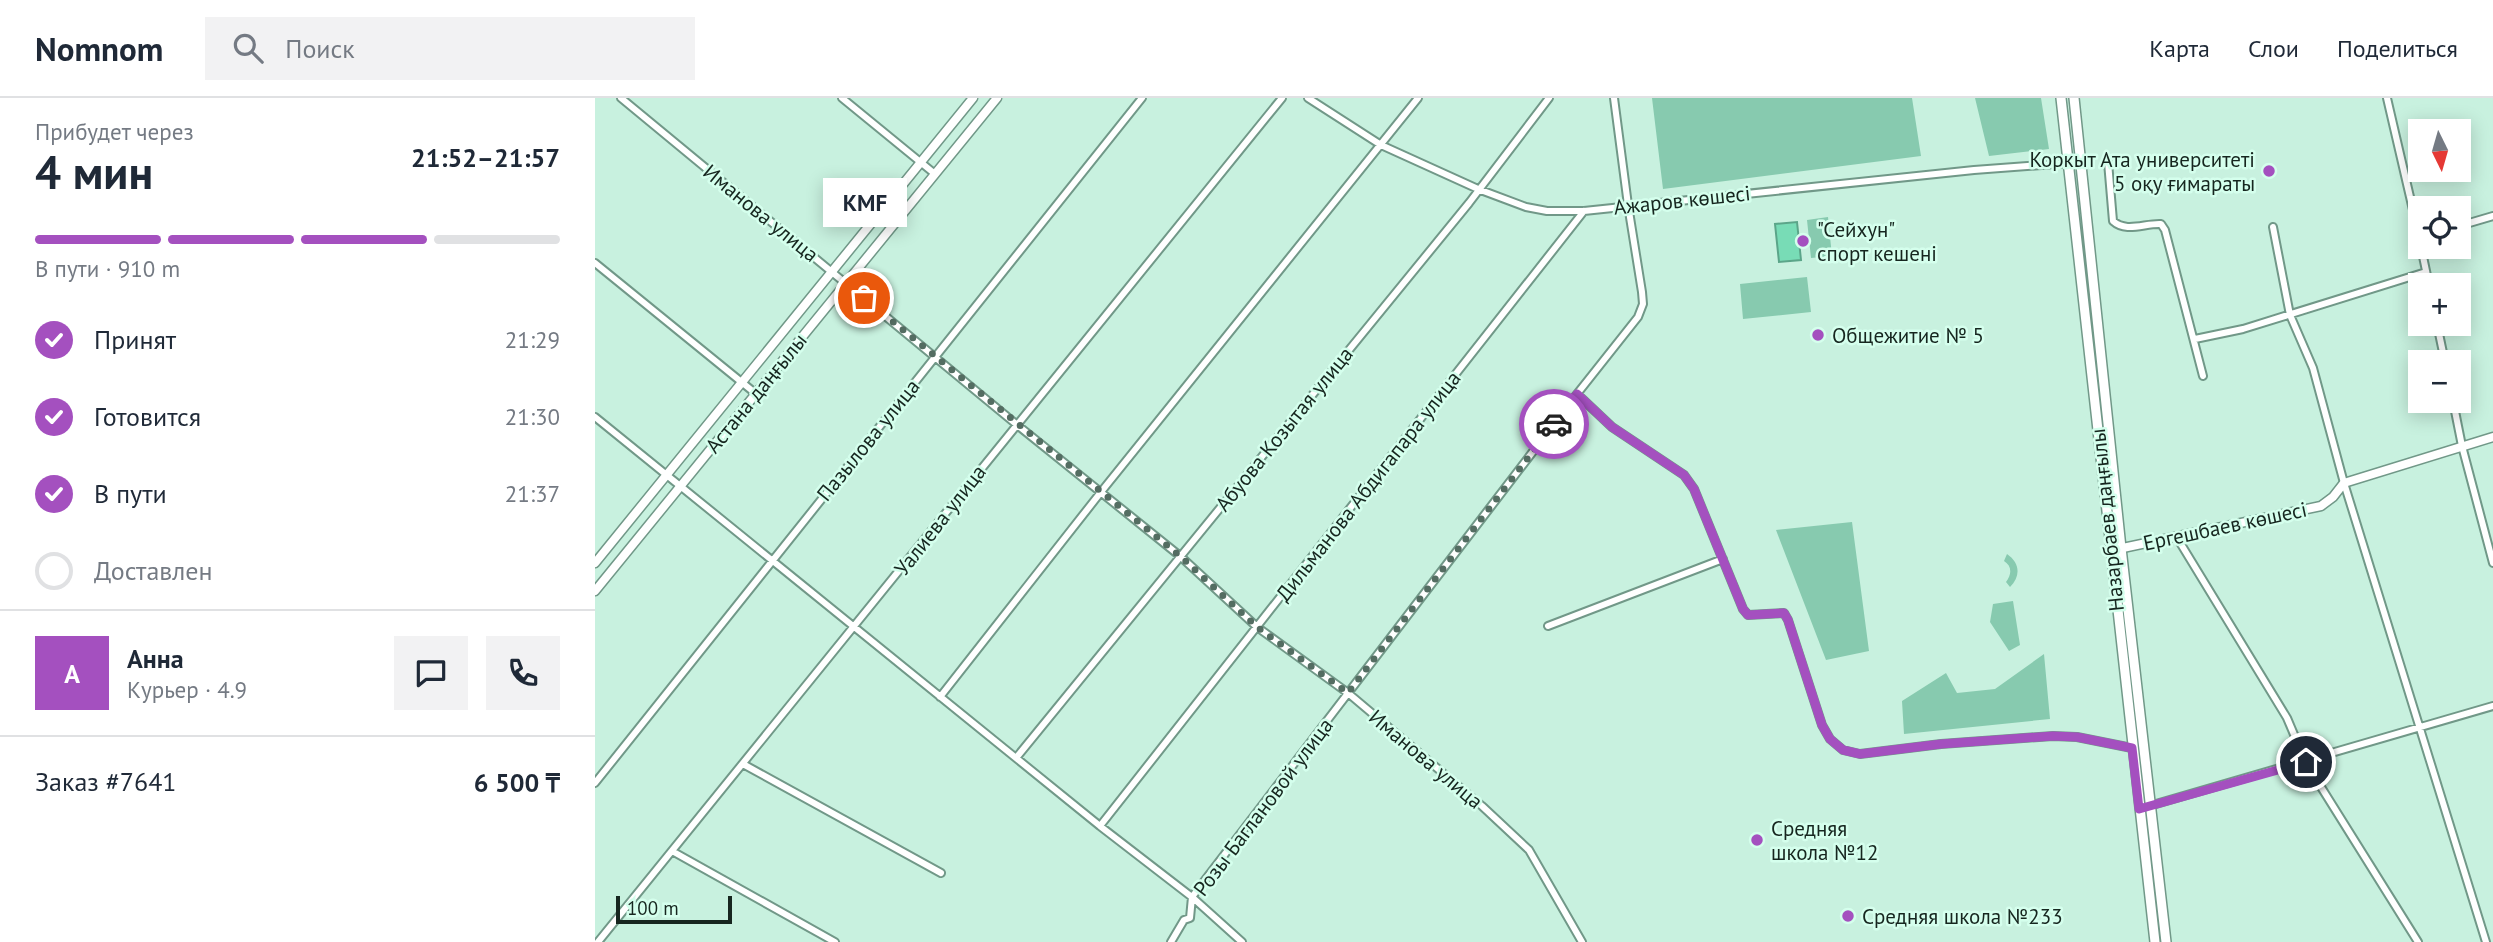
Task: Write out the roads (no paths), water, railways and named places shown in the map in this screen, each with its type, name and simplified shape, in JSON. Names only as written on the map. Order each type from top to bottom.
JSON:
[{"type":"main road","name":"Назарбаев даңғылы","points":[[2061,98],[2155,942]]},
{"type":"main road","name":"Назарбаев даңғылы","points":[[2074,98],[2121,548],[2167,942]]},
{"type":"street","name":"Иманова улица","points":[[621,98],[1180,556],[1257,627],[1348,693],[1482,806],[1529,850],[1583,942]]},
{"type":"street","points":[[842,98],[936,174]]},
{"type":"street","name":"Астана даңғылы","points":[[595,563],[973,98]]},
{"type":"street","name":"Астана даңғылы","points":[[595,591],[997,98]]},
{"type":"street","name":"Пазылова улица","points":[[595,783],[1142,98]]},
{"type":"street","name":"Уалиева улица","points":[[598,942],[1282,98]]},
{"type":"street","name":"Ажаров көшесі","points":[[1308,98],[1381,145],[1478,189],[1526,207],[1547,211],[1584,211],[1974,170],[2082,162]]},
{"type":"street","points":[[940,697],[1418,98]]},
{"type":"street","name":"Абуова Козытая улица","points":[[1016,758],[1469,203],[1549,98]]},
{"type":"street","name":"Розы Баглановой улица","points":[[1171,942],[1184,920],[1191,918],[1192,897],[1638,317],[1643,304],[1614,98]]},
{"type":"street","points":[[2387,98],[2410,196]]},
{"type":"street","points":[[2108,162],[2113,221],[2119,226],[2127,227],[2161,224],[2165,230],[2203,376]]},
{"type":"street","name":"Дильманова Абдигапара улица","points":[[1100,826],[1584,211]]},
{"type":"street","points":[[2471,222],[2493,216]]},
{"type":"street","points":[[2273,227],[2290,315],[2313,368],[2344,483],[2487,942]]},
{"type":"street","points":[[2195,339],[2243,329],[2426,272],[2423,259]]},
{"type":"street","points":[[595,263],[755,393]]},
{"type":"street","points":[[1577,394],[1612,427],[1684,475],[1694,489],[1743,609],[1748,615],[1784,613],[1822,725],[1830,739],[1843,750],[1860,754],[1941,744],[2053,736],[2077,737],[2132,748]]},
{"type":"street","points":[[2455,413],[2493,563]]},
{"type":"street","points":[[595,417],[1100,826],[1192,897],[1242,942]]},
{"type":"street","name":"Ергешбаев көшесі","points":[[2110,550],[2321,506],[2333,497],[2344,483],[2493,437]]},
{"type":"street","points":[[2176,536],[2287,718],[2306,762],[2418,942]]},
{"type":"street","points":[[1548,626],[1723,559]]},
{"type":"street","points":[[2139,809],[2493,706]]},
{"type":"street","points":[[743,764],[941,873]]},
{"type":"street","points":[[673,851],[835,942]]},
{"type":"place","name":"Коркыт Ата университеті 5 оқу ғимараты","points":[[2269,171]]},
{"type":"place","name":"\"Сейхун\" спорт кешені","points":[[1803,241]]},
{"type":"place","name":"KMF","points":[[864,298]]},
{"type":"place","name":"Общежитие № 5","points":[[1818,335]]},
{"type":"place","name":"Средняя школа №12","points":[[1757,840]]},
{"type":"place","name":"Средняя школа №233","points":[[1848,916]]}]
